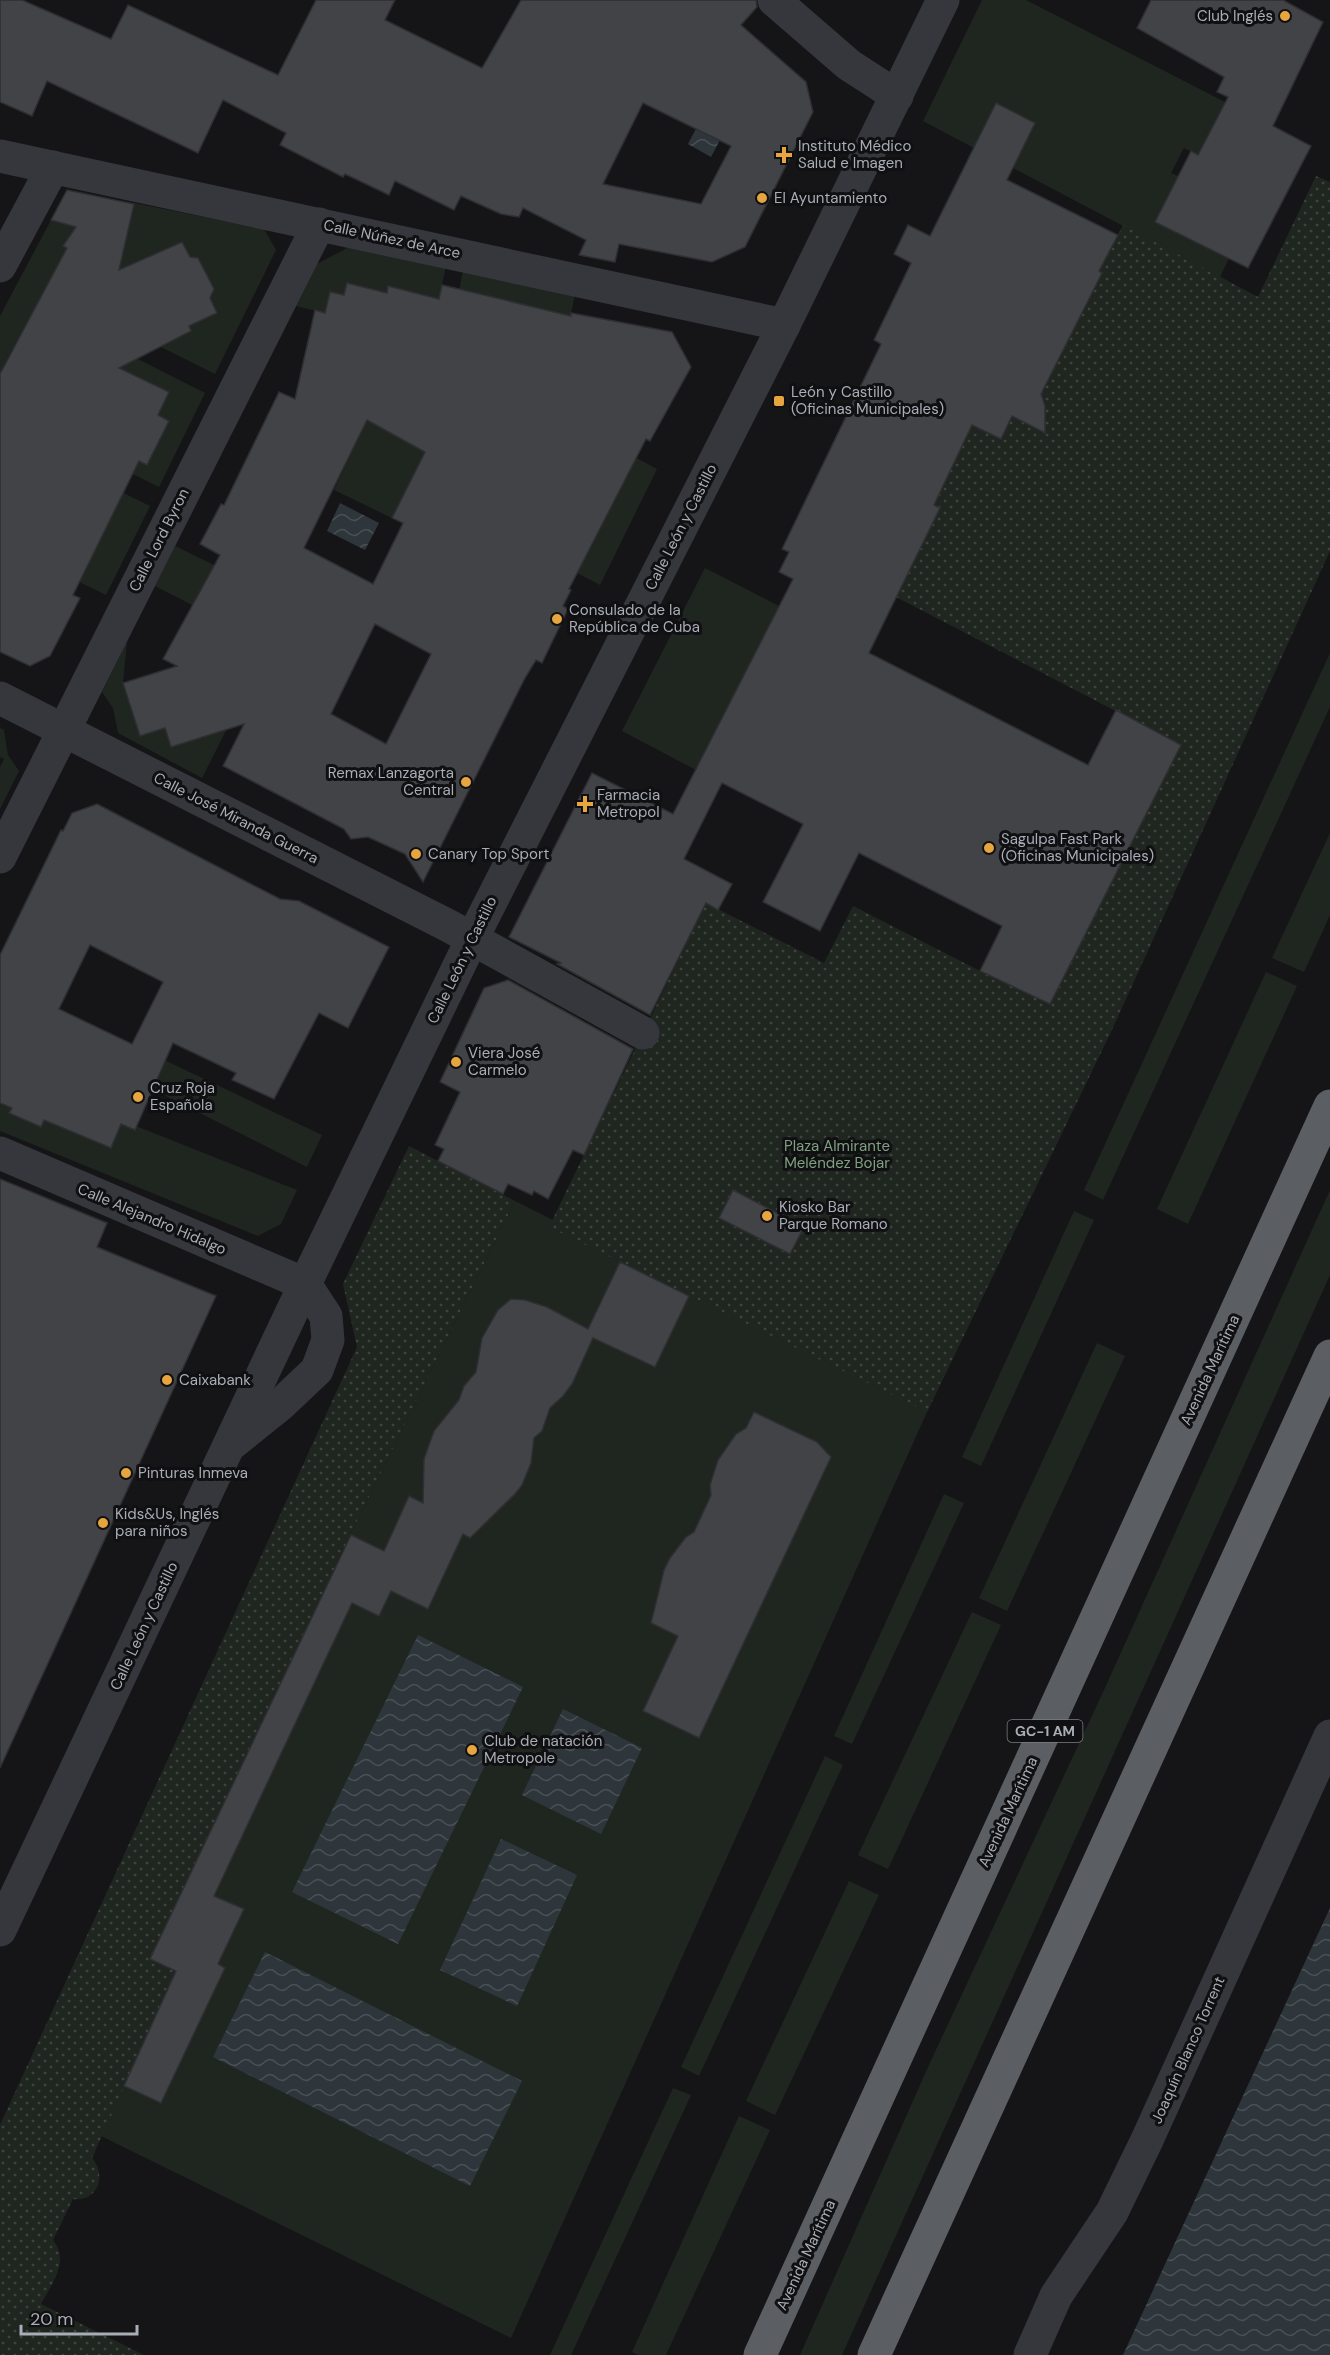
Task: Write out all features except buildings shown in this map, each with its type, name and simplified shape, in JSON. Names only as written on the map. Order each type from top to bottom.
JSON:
[{"type":"highway","name":"Avenida Marítima","points":[[760,2355],[1330,1106]]},
{"type":"highway","points":[[874,2355],[1330,1356]]},
{"type":"street","points":[[774,0],[849,65],[897,96]]},
{"type":"street","name":"Calle León y Castillo","points":[[0,1930],[8,1894],[229,1446],[472,939],[784,326],[943,0]]},
{"type":"street","name":"Calle Núñez de Arce","points":[[0,156],[784,326]]},
{"type":"street","points":[[0,266],[53,167]]},
{"type":"street","name":"Calle Lord Byron","points":[[0,857],[319,224]]},
{"type":"street","name":"Calle José Miranda Guerra","points":[[0,698],[472,939],[643,1033]]},
{"type":"street","name":"Calle Alejandro Hidalgo","points":[[0,1154],[305,1284]]},
{"type":"street","points":[[229,1446],[280,1405],[317,1370],[328,1340],[326,1316],[305,1284]]},
{"type":"street","name":"Joaquín Blanco Torrent","points":[[1029,2355],[1056,2296],[1112,2212],[1147,2140],[1330,1736]]},
{"type":"green space","points":[[982,0],[1026,0],[1225,102],[1198,155],[1184,148],[1171,173],[1178,176],[1156,221],[1229,258],[1220,277],[1013,168],[1035,123],[974,148],[923,121]]},
{"type":"green space","name":"Plaza Almirante Meléndez Bojar","points":[[1316,176],[1330,182],[1330,551],[1110,1034],[927,1412],[549,1227],[706,903],[824,963],[853,906],[1050,1004],[1181,745],[896,597],[940,508],[934,505],[972,425],[1001,439],[1005,430],[989,422],[996,409],[1032,426],[1040,396],[1123,225],[1258,297]]},
{"type":"green space","points":[[134,203],[264,229],[276,250],[215,374],[137,335],[63,402],[169,421],[158,415],[169,392],[118,367],[126,353],[205,393],[159,487],[56,436],[89,253],[63,246],[67,248],[19,340],[19,352],[12,349],[0,374],[0,316],[51,220],[84,229],[91,237],[125,245]]},
{"type":"green space","points":[[349,247],[446,266],[439,298],[444,308],[423,295],[389,286],[387,293],[348,283],[344,295],[325,313],[296,306],[317,264]]},
{"type":"green space","points":[[463,270],[575,294],[551,412],[536,417],[527,436],[561,453],[550,475],[537,469],[529,482],[509,472],[490,507],[587,555],[628,475],[564,443],[573,424],[657,469],[600,585],[443,502],[462,464],[443,454],[447,444],[429,437],[452,324],[464,327],[458,354],[481,359],[476,378],[468,377],[462,408],[485,413],[484,418],[498,421],[501,407],[519,411],[523,389],[540,393],[554,324],[519,316],[522,304],[503,300],[501,307],[477,301],[474,310],[456,306]]},
{"type":"green space","points":[[367,420],[426,450],[392,518],[334,490]]},
{"type":"green space","points":[[22,443],[150,506],[106,595],[7,547],[0,488]]},
{"type":"green space","points":[[175,546],[218,567],[198,608],[155,586]]},
{"type":"green space","points":[[705,568],[779,606],[696,770],[622,731]]},
{"type":"green space","points":[[127,641],[123,683],[140,736],[165,728],[171,747],[254,675],[202,778],[118,733],[113,708],[102,692]]},
{"type":"green space","points":[[1330,653],[1330,707],[1103,1200],[1084,1190]]},
{"type":"green space","points":[[0,728],[4,730],[8,755],[19,771],[0,809],[0,767],[4,759],[0,757]]},
{"type":"green space","points":[[1330,833],[1330,915],[1304,972],[1272,958]]},
{"type":"green space","points":[[1266,972],[1297,986],[1188,1224],[1157,1209]]},
{"type":"green space","points":[[156,1056],[322,1135],[307,1167],[154,1090],[161,1072],[152,1068]]},
{"type":"green space","name":"Club de natación Metropole","points":[[630,1060],[1001,1258],[927,1412],[511,2338],[101,2136],[175,1972],[150,1959],[350,1535],[515,1201],[553,1220]]},
{"type":"green space","points":[[51,1102],[57,1126],[111,1148],[121,1124],[136,1126],[297,1190],[281,1224],[258,1236],[0,1131],[0,1103],[12,1108],[10,1113],[41,1126]]},
{"type":"green space","points":[[409,1146],[515,1201],[350,1535],[150,1959],[176,1972],[92,2158],[99,2172],[98,2186],[89,2196],[73,2199],[53,2240],[58,2248],[60,2264],[41,2304],[144,2355],[0,2355],[0,2125],[357,1347],[343,1284]]},
{"type":"green space","points":[[1330,1190],[1330,1275],[842,2355],[800,2355],[928,2067],[1104,1690]]},
{"type":"green space","points":[[1074,1211],[1094,1220],[981,1466],[962,1457]]},
{"type":"green space","points":[[1097,1343],[1125,1356],[1007,1611],[979,1598]]},
{"type":"green space","points":[[944,1494],[964,1503],[852,1744],[834,1736]]},
{"type":"green space","points":[[972,1612],[1001,1625],[888,1869],[858,1855]]},
{"type":"green space","points":[[825,1756],[843,1765],[699,2076],[681,2067]]},
{"type":"green space","points":[[849,1881],[879,1895],[775,2115],[746,2101]]},
{"type":"green space","points":[[673,2088],[691,2095],[571,2355],[550,2355]]},
{"type":"green space","points":[[739,2116],[770,2130],[666,2355],[638,2355],[632,2352]]},
{"type":"water","points":[[711,100],[734,113],[711,157],[688,144]]},
{"type":"water","points":[[340,503],[379,523],[365,550],[327,531]]},
{"type":"water","points":[[418,1635],[523,1687],[398,1944],[292,1892]]},
{"type":"water","points":[[563,1709],[642,1748],[601,1834],[522,1795]]},
{"type":"water","points":[[501,1839],[577,1875],[517,2006],[440,1970]]},
{"type":"water","points":[[1330,1908],[1330,2355],[1123,2355]]},
{"type":"water","points":[[265,1952],[522,2081],[470,2186],[213,2057]]},
{"type":"place","name":"Club Inglés","points":[[1285,16]]},
{"type":"place","name":"Instituto Médico Salud e Imagen","points":[[784,155]]},
{"type":"place","name":"El Ayuntamiento","points":[[762,198]]},
{"type":"place","name":"León y Castillo (Oficinas Municipales)","points":[[779,401]]},
{"type":"place","name":"Consulado de la República de Cuba","points":[[557,619]]},
{"type":"place","name":"Remax Lanzagorta Central","points":[[466,782]]},
{"type":"place","name":"Farmacia Metropol","points":[[585,804]]},
{"type":"place","name":"Sagulpa Fast Park (Oficinas Municipales)","points":[[989,848]]},
{"type":"place","name":"Canary Top Sport","points":[[416,854]]},
{"type":"place","name":"Viera José Carmelo","points":[[456,1062]]},
{"type":"place","name":"Cruz Roja Española","points":[[138,1097]]},
{"type":"place","name":"Kiosko Bar Parque Romano","points":[[767,1216]]},
{"type":"place","name":"Caixabank","points":[[167,1380]]},
{"type":"place","name":"Pinturas Inmeva","points":[[126,1473]]},
{"type":"place","name":"Kids&Us, Inglés para niños","points":[[103,1523]]},
{"type":"place","name":"Club de natación Metropole","points":[[472,1750]]}]
